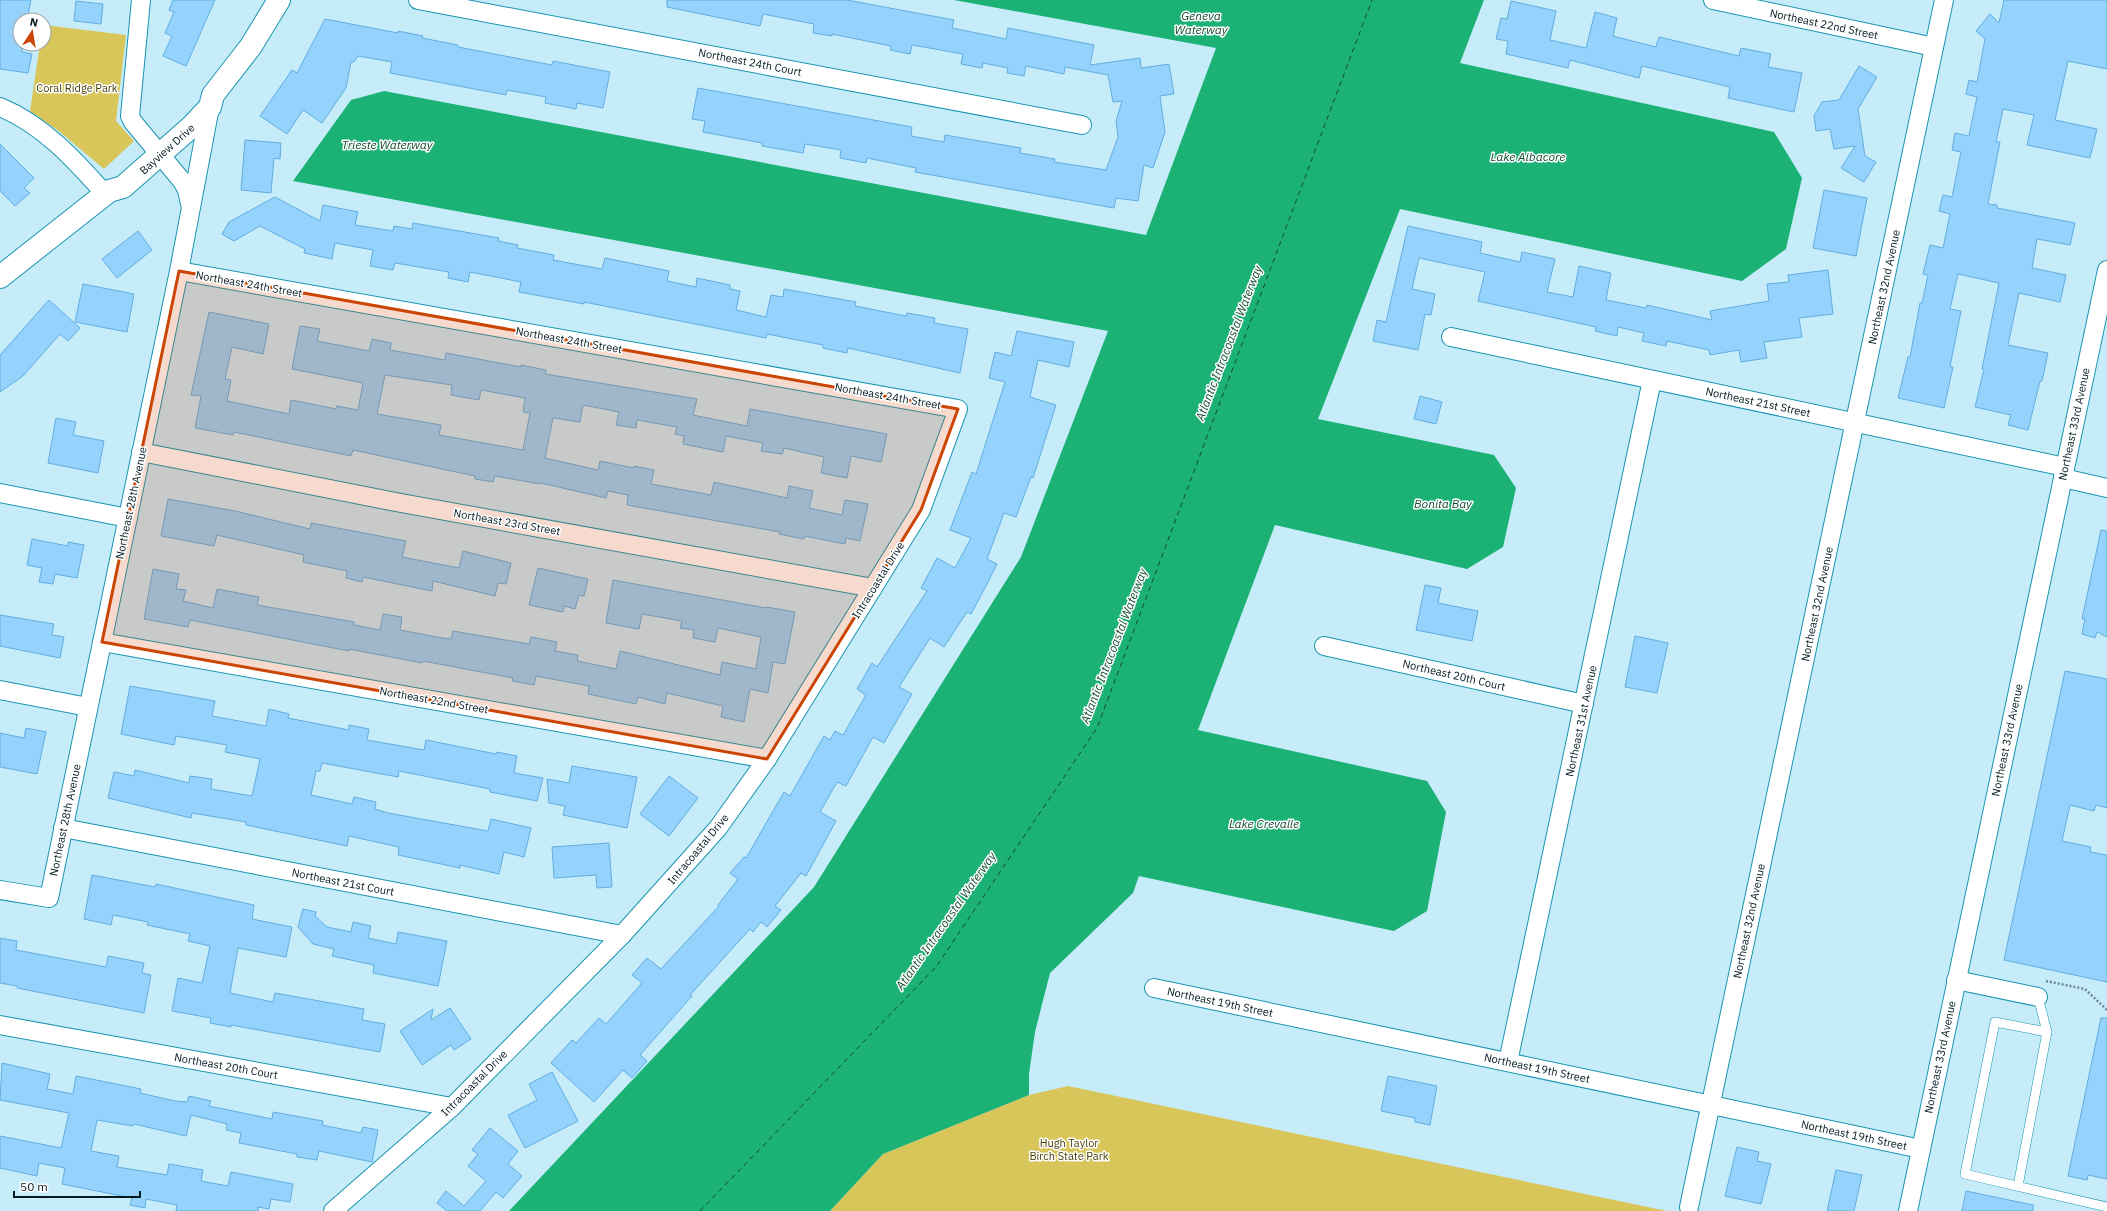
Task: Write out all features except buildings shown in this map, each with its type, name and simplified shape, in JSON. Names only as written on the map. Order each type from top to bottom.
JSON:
[{"type":"street","points":[[141,0],[130,116],[133,122],[157,149],[182,181],[187,190],[191,207]]},
{"type":"street","name":"Bayview Drive","points":[[0,277],[107,192],[123,187],[200,100],[211,101],[251,46],[279,0]]},
{"type":"street","name":"Northeast 24th Court","points":[[418,0],[1082,125]]},
{"type":"street","name":"Northeast 22nd Street","points":[[1713,0],[1934,47]]},
{"type":"street","name":"Northeast 32nd Avenue","points":[[1689,1208],[1944,0]]},
{"type":"street","name":"Northeast 28th Avenue","points":[[0,890],[48,898],[179,271],[211,101]]},
{"type":"street","points":[[0,107],[21,115],[55,142],[107,192]]},
{"type":"street","name":"Northeast 33rd Avenue","points":[[1908,1211],[2064,472],[2101,330],[2107,270]]},
{"type":"street","name":"Northeast 24th Street","points":[[179,271],[958,409]]},
{"type":"street","name":"Northeast 21st Street","points":[[1451,337],[1855,423],[2064,472],[2107,488]]},
{"type":"street","name":"Northeast 31st Avenue","points":[[1508,1062],[1652,380]]},
{"type":"street","name":"Intracoastal Drive","points":[[333,1211],[452,1107],[622,935],[718,828],[767,759],[921,510],[958,409]]},
{"type":"street","name":"Northeast 23rd Street","points":[[141,452],[401,503],[874,588]]},
{"type":"street","points":[[0,493],[128,518]]},
{"type":"street","name":"Northeast 22nd Street","points":[[102,642],[767,759]]},
{"type":"street","name":"Northeast 20th Court","points":[[1324,646],[1584,704]]},
{"type":"street","points":[[0,690],[88,707]]},
{"type":"street","name":"Northeast 21st Court","points":[[63,828],[622,935]]},
{"type":"street","points":[[1956,980],[2038,997]]},
{"type":"street","name":"Northeast 19th Street","points":[[1154,988],[1921,1149]]},
{"type":"street","name":"Northeast 20th Court","points":[[0,1025],[452,1107]]},
{"type":"lane","points":[[2018,1186],[2047,1032],[2038,997]]},
{"type":"lane","points":[[2047,1032],[1995,1022],[1965,1174],[2107,1207]]},
{"type":"highlighted area","points":[[179,271],[958,409],[921,510],[767,759],[102,642]]},
{"type":"green space","name":"Coral Ridge Park","points":[[52,26],[126,35],[116,121],[134,141],[104,169],[60,132],[30,111],[39,52],[52,52]]},
{"type":"green space","name":"Hugh Taylor Birch State Park","points":[[1068,1086],[1667,1211],[830,1211],[883,1154],[1029,1095]]},
{"type":"water","points":[[954,0],[1484,0],[1460,63],[1774,132],[1802,178],[1786,249],[1742,281],[1400,209],[1318,419],[1494,455],[1516,488],[1503,547],[1467,569],[1275,525],[1198,730],[1427,781],[1446,812],[1427,911],[1394,931],[1139,876],[1133,893],[1050,973],[1035,1032],[1029,1074],[1029,1095],[883,1154],[830,1211],[509,1211],[814,887],[1021,557],[1108,331],[293,181],[351,100],[384,91],[1146,235],[1216,48]]},
{"type":"ferry route","points":[[700,1211],[936,967],[1097,728],[1372,0]]},
{"type":"water label","name":"Geneva Waterway","points":[[1201,23]]},
{"type":"water label","name":"Trieste Waterway","points":[[387,145]]},
{"type":"water label","name":"Lake Albacore","points":[[1528,157]]},
{"type":"water label","name":"Atlantic Intracoastal Waterway","points":[[1229,343]]},
{"type":"water label","name":"Bonita Bay","points":[[1443,504]]},
{"type":"water label","name":"Atlantic Intracoastal Waterway","points":[[1114,646]]},
{"type":"water label","name":"Lake Crevalle","points":[[1264,824]]},
{"type":"water label","name":"Atlantic Intracoastal Waterway","points":[[946,921]]}]
